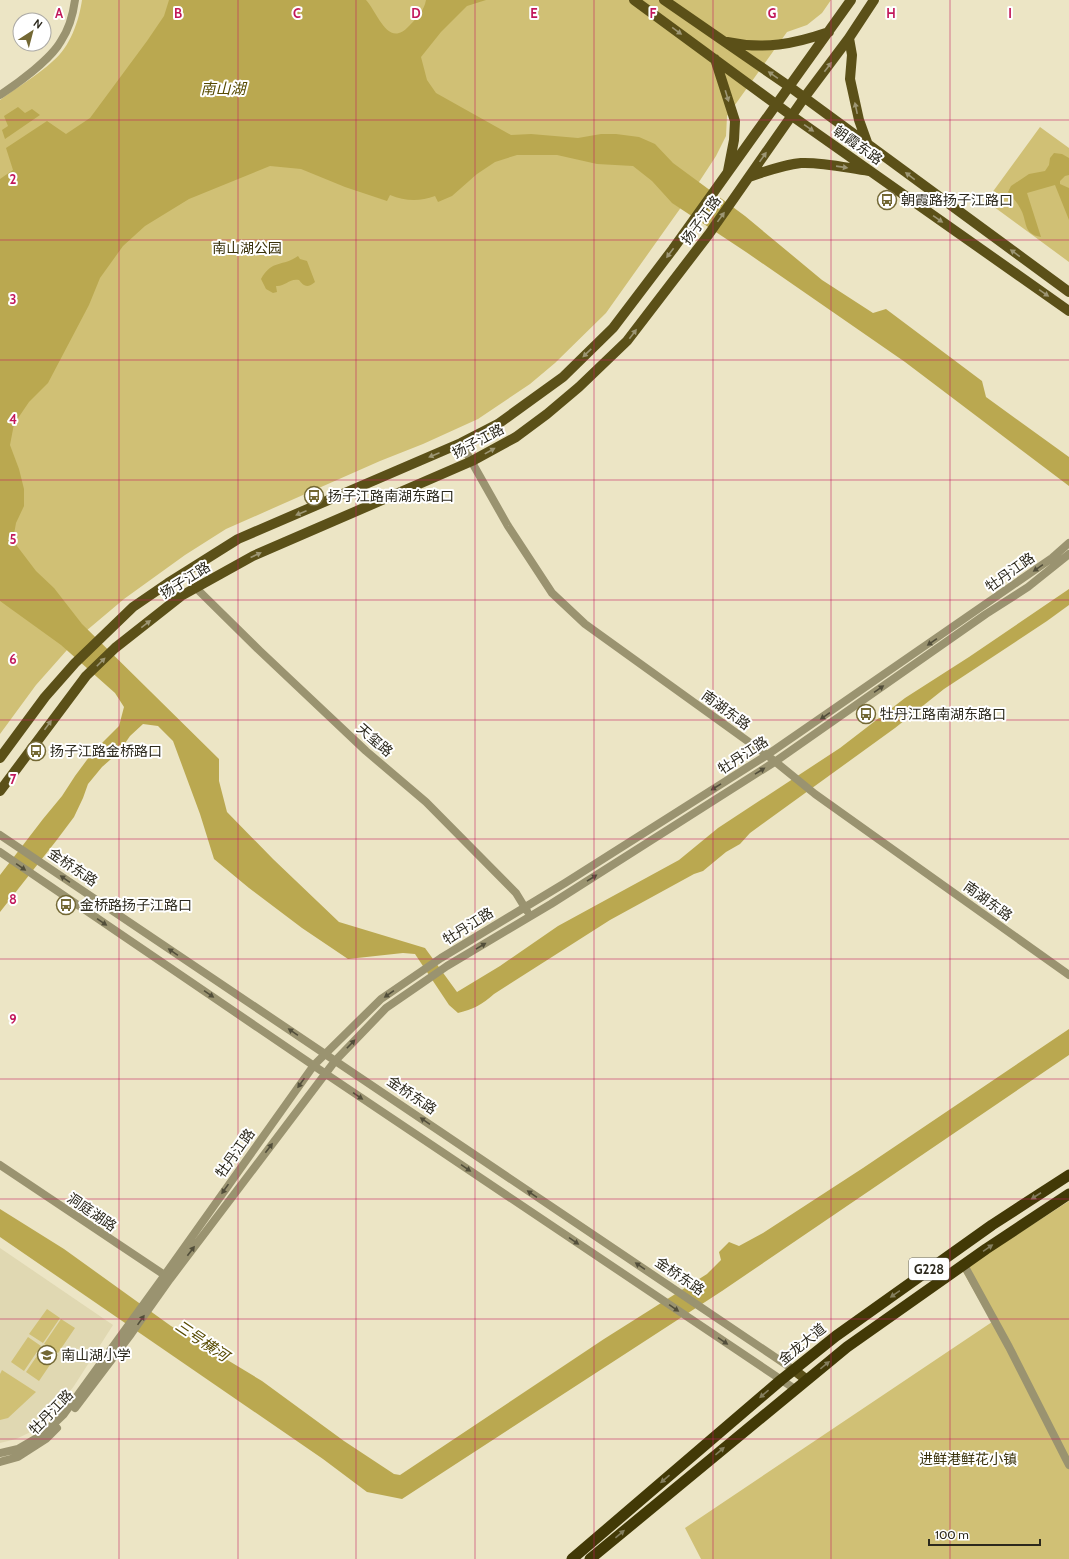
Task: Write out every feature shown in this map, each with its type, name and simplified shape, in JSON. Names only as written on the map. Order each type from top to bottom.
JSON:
[{"type":"highway","name":"金龙大道","points":[[572,1559],[781,1380],[836,1336],[992,1225],[1069,1175]]},
{"type":"highway","name":"G228","points":[[590,1559],[847,1347],[1069,1194]]},
{"type":"main road","name":"朝霞东路","points":[[634,0],[792,116],[1069,311]]},
{"type":"main road","name":"朝霞东路","points":[[664,0],[790,87],[1069,292]]},
{"type":"main road","name":"扬子江路","points":[[0,758],[45,697],[75,662],[133,607],[168,583],[238,539],[461,443],[498,424],[563,377],[613,328],[728,173],[851,0]]},
{"type":"main road","name":"扬子江路","points":[[0,791],[86,676],[115,648],[182,596],[253,556],[472,461],[516,437],[547,414],[579,387],[627,341],[709,234],[804,98],[849,38],[874,0]]},
{"type":"main road","points":[[723,41],[759,46],[790,44],[829,32]]},
{"type":"main road","points":[[849,38],[852,55],[850,79],[858,120],[868,145]]},
{"type":"main road","points":[[715,59],[735,121],[734,140],[728,173]]},
{"type":"main road","points":[[749,177],[772,169],[800,164],[822,164],[871,172]]},
{"type":"main road","name":"金桥东路","points":[[794,1370],[807,1380]]},
{"type":"street","points":[[0,95],[44,62],[61,42],[73,16],[75,0]]},
{"type":"street","name":"南湖东路","points":[[461,443],[508,526],[552,593],[585,624],[767,755],[815,794],[1069,975]]},
{"type":"street","name":"牡丹江路","points":[[0,1462],[18,1457],[46,1439],[70,1415],[314,1065],[382,999],[441,958],[767,755],[1052,558],[1069,543]]},
{"type":"street","name":"牡丹江路","points":[[167,1277],[336,1061],[386,1008],[447,966],[530,917],[776,762],[986,614],[1028,587],[1069,554]]},
{"type":"street","name":"天玺路","points":[[196,588],[360,746],[426,802],[516,893],[530,917]]},
{"type":"street","name":"金桥东路","points":[[0,835],[794,1370]]},
{"type":"street","name":"金桥东路","points":[[4,855],[326,1074],[795,1389]]},
{"type":"street","name":"洞庭湖路","points":[[0,1165],[167,1277]]},
{"type":"street","points":[[964,1265],[1009,1347],[1069,1465]]},
{"type":"street","name":"牡丹江路","points":[[0,1453],[18,1449],[42,1435],[64,1414],[128,1332]]},
{"type":"shaded area","name":"南山湖小学","points":[[0,1248],[113,1325],[74,1386],[52,1414],[37,1429],[16,1439],[0,1443]]},
{"type":"green space","name":"南山湖公园","points":[[82,0],[831,0],[822,13],[807,25],[787,32],[727,116],[726,136],[716,156],[699,182],[606,313],[555,363],[530,384],[478,419],[226,529],[185,555],[124,599],[86,631],[36,685],[0,734],[0,100],[40,72],[64,49],[76,25]]},
{"type":"green space","points":[[1040,127],[1069,148],[1069,262],[986,201]]},
{"type":"green space","name":"进鲜港鲜花小镇","points":[[1069,1201],[1069,1559],[701,1559],[685,1528],[992,1322],[962,1270]]},
{"type":"green space","points":[[47,1309],[60,1318],[43,1343],[29,1334]]},
{"type":"green space","points":[[61,1319],[75,1328],[58,1353],[44,1344]]},
{"type":"green space","points":[[28,1337],[41,1346],[24,1371],[11,1362]]},
{"type":"green space","points":[[43,1347],[56,1356],[39,1381],[26,1372]]},
{"type":"green space","points":[[2,1370],[36,1392],[8,1418],[0,1420],[0,1374]]},
{"type":"water","name":"南山湖","points":[[169,0],[366,0],[384,26],[389,31],[395,33],[402,32],[415,20],[422,11],[426,0],[486,0],[467,6],[441,32],[421,57],[427,80],[436,93],[511,135],[531,134],[578,138],[601,134],[616,134],[639,137],[655,144],[673,163],[745,216],[822,280],[873,313],[886,309],[982,381],[986,397],[1069,457],[1069,486],[905,362],[746,252],[672,203],[652,181],[633,166],[597,164],[557,155],[517,155],[495,162],[477,174],[452,196],[438,202],[435,196],[412,200],[401,199],[390,195],[387,201],[345,187],[301,169],[270,166],[189,199],[145,226],[123,246],[100,278],[89,305],[48,383],[29,402],[14,424],[10,445],[19,469],[24,489],[24,506],[16,523],[14,534],[17,546],[36,571],[54,588],[82,624],[219,759],[219,781],[227,812],[273,859],[339,922],[425,948],[457,992],[500,966],[558,926],[679,860],[718,828],[840,748],[905,698],[969,657],[1069,589],[1069,605],[944,689],[895,728],[750,833],[740,844],[726,852],[703,871],[694,874],[610,920],[494,994],[481,1004],[458,1013],[449,1005],[415,954],[403,953],[348,959],[302,928],[249,888],[214,859],[200,814],[173,741],[158,726],[143,724],[130,736],[119,752],[102,767],[88,784],[74,817],[0,912],[0,875],[62,796],[92,753],[119,726],[124,707],[115,693],[61,645],[0,601],[0,179],[13,170],[6,148],[47,121],[66,134],[90,118],[164,16]]},
{"type":"water","points":[[18,107],[25,113],[32,109],[40,115],[5,139],[2,130],[8,126],[4,116]]},
{"type":"water","points":[[1054,153],[1062,154],[1069,158],[1069,175],[1065,176],[1060,181],[1060,184],[1069,188],[1069,220],[1055,185],[1027,193],[1041,237],[1031,233],[1028,230],[1020,208],[1008,192],[1011,186],[1029,174],[1045,171],[1049,165],[1050,158]]},
{"type":"water","points":[[298,256],[300,259],[307,261],[315,282],[306,286],[299,280],[290,281],[276,286],[277,292],[273,293],[266,289],[261,279],[265,273],[274,266]]},
{"type":"water","points":[[1069,1029],[1069,1055],[722,1291],[402,1499],[367,1492],[323,1459],[0,1237],[0,1209],[64,1249],[171,1326],[262,1381],[344,1441],[394,1474],[400,1475],[604,1339],[707,1274],[721,1260],[719,1252],[729,1242],[739,1246],[763,1233],[863,1168]]},
{"type":"place","name":"朝霞路扬子江路口","points":[[887,200]]},
{"type":"place","name":"扬子江路南湖东路口","points":[[314,496]]},
{"type":"place","name":"牡丹江路南湖东路口","points":[[866,714]]},
{"type":"place","name":"扬子江路金桥路口","points":[[36,751]]},
{"type":"place","name":"金桥路扬子江路口","points":[[66,905]]},
{"type":"place","name":"南山湖小学","points":[[47,1355]]},
{"type":"water label","name":"三号横河","points":[[202,1341]]}]
